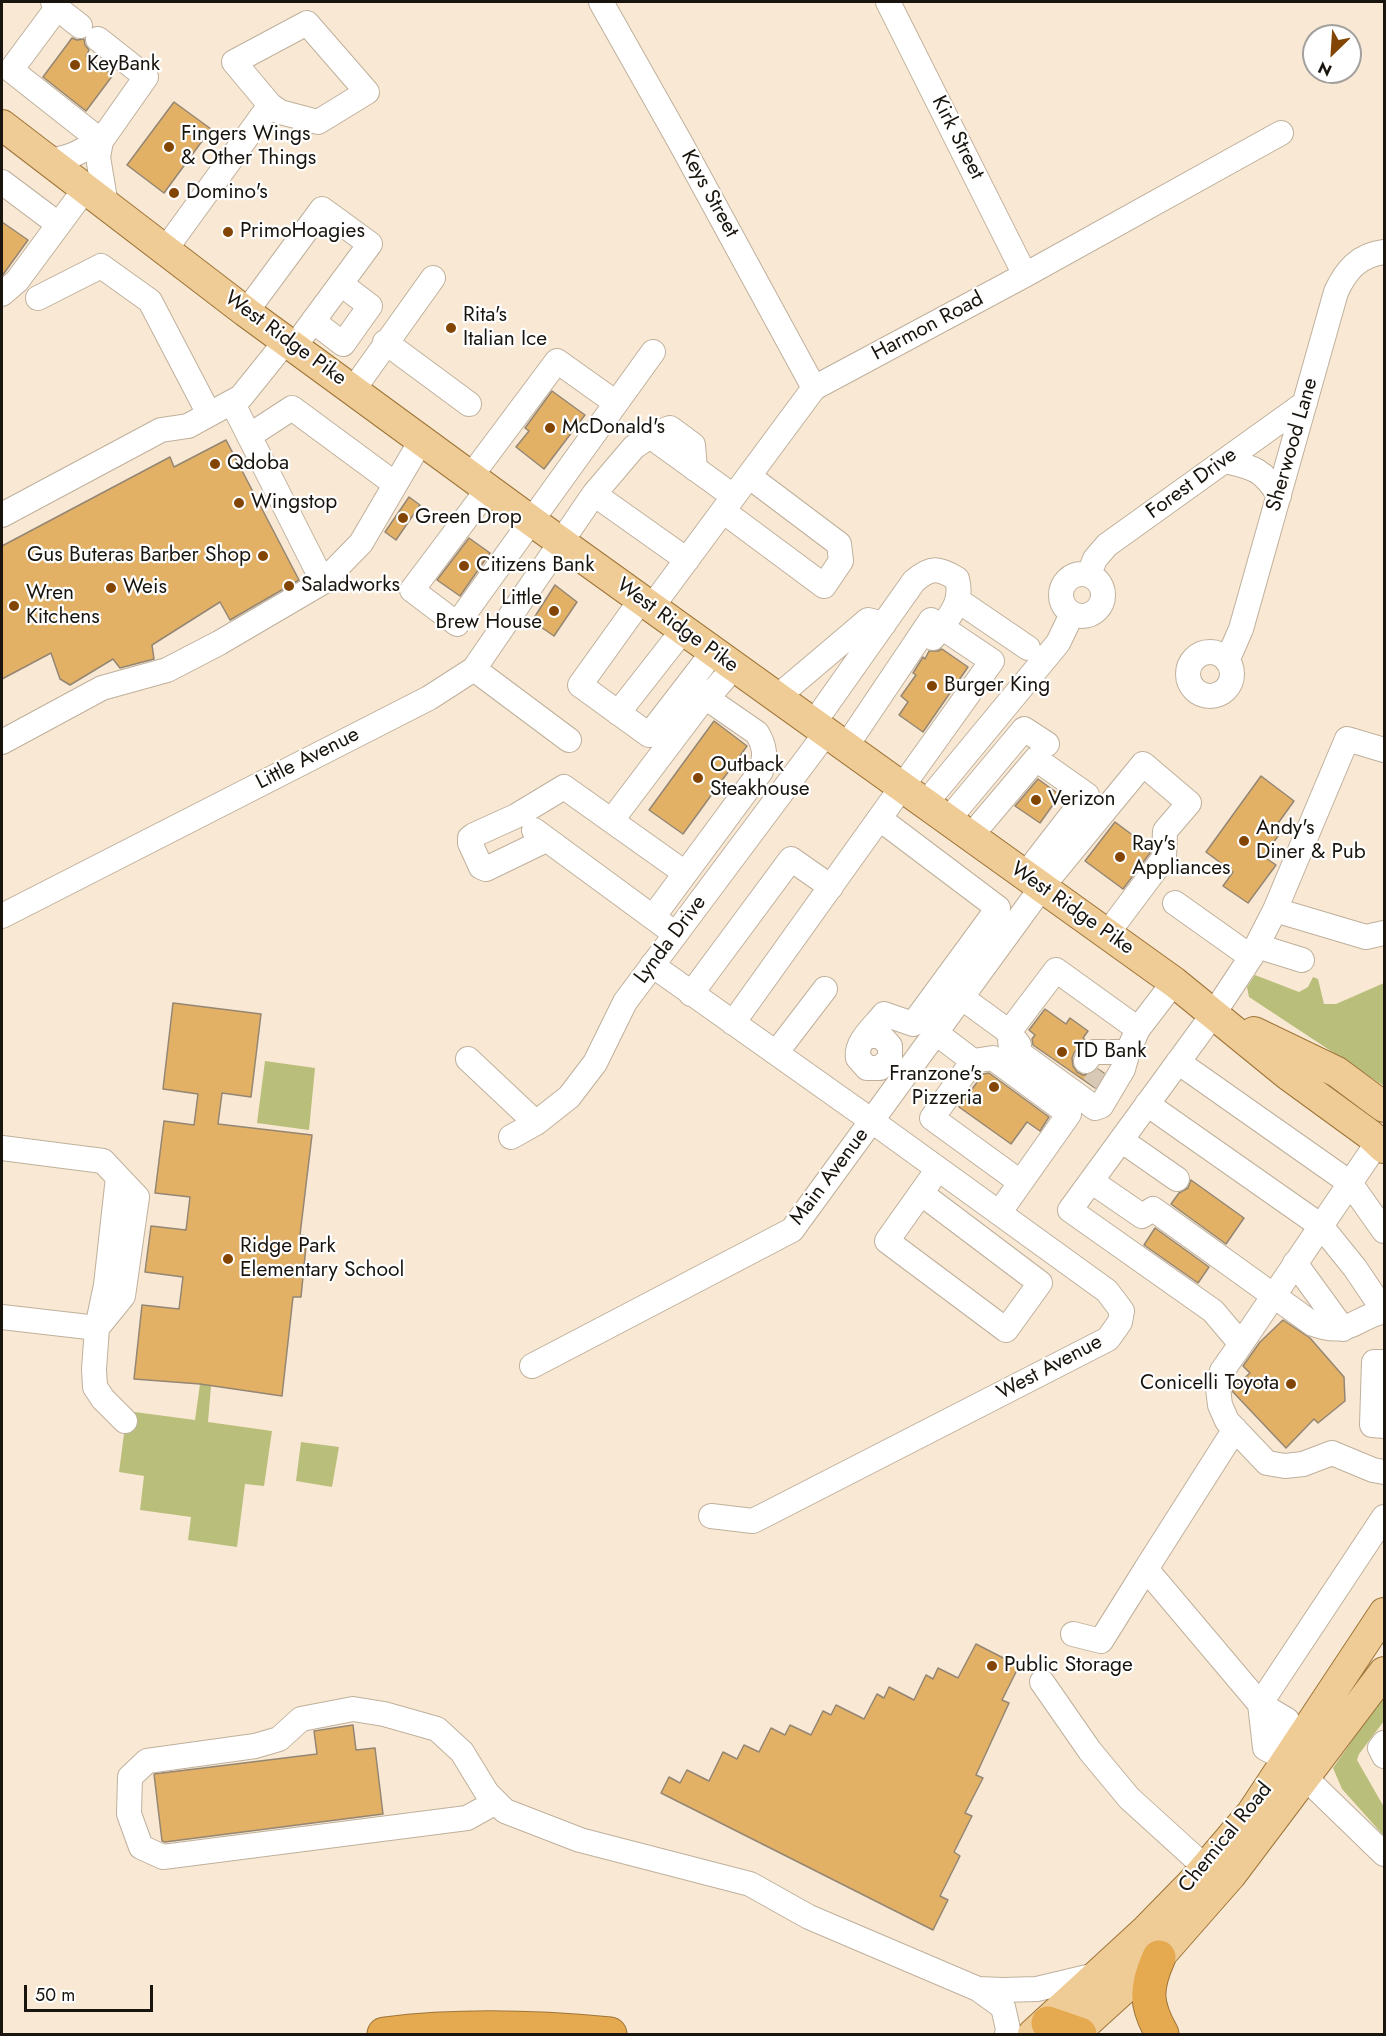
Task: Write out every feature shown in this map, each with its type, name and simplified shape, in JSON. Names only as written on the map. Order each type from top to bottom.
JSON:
[{"type":"highway","points":[[1159,1957],[1149,1978],[1149,2005],[1162,2034]]},
{"type":"highway","points":[[384,2034],[537,2030],[610,2034]]},
{"type":"main road","name":"West Ridge Pike","points":[[2,125],[246,312],[533,522],[1174,982],[1288,1075],[1381,1145]]},
{"type":"main road","name":"West Ridge Pike","points":[[1214,1013],[1337,1072],[1384,1107]]},
{"type":"main road","name":"Chemical Road","points":[[1062,2032],[1159,1957],[1231,1875],[1295,1769],[1384,1613]]},
{"type":"main road","name":"Chemical Road","points":[[1062,2032],[1100,1974],[1169,1907],[1251,1814],[1384,1672]]},
{"type":"street","name":"Keys Street","points":[[601,2],[814,388]]},
{"type":"street","name":"Kirk Street","points":[[888,2],[1025,274]]},
{"type":"street","points":[[2,279],[53,221],[95,197],[101,141],[146,77],[55,5],[11,70],[101,141]]},
{"type":"street","points":[[307,22],[367,93],[318,122],[280,112],[270,105],[234,62],[307,22]]},
{"type":"street","points":[[165,250],[270,105]]},
{"type":"street","name":"Harmon Road","points":[[618,713],[580,685],[646,604],[687,560],[814,388],[1281,133]]},
{"type":"street","points":[[50,162],[73,155],[101,141]]},
{"type":"street","points":[[2,182],[53,221]]},
{"type":"street","points":[[2,516],[161,430],[188,426],[241,397],[313,321],[370,244],[322,209],[246,312]]},
{"type":"street","points":[[2,294],[17,281],[53,221]]},
{"type":"street","name":"Sherwood Lane","points":[[1227,661],[1241,629],[1336,292],[1350,266],[1362,258],[1384,252]]},
{"type":"street","points":[[38,298],[101,266],[150,301],[209,414]]},
{"type":"street","points":[[353,390],[433,278]]},
{"type":"street","points":[[313,321],[343,344],[370,306],[341,284]]},
{"type":"street","points":[[386,342],[469,404]]},
{"type":"street","points":[[616,403],[557,361],[412,590],[458,624],[653,352]]},
{"type":"street","points":[[232,402],[323,582]]},
{"type":"street","name":"Forest Drive","points":[[936,812],[1058,643],[1072,614],[1087,616],[1100,608],[1103,601],[1101,583],[1089,574],[1095,559],[1107,545],[1305,403]]},
{"type":"street","points":[[249,436],[292,408],[395,484]]},
{"type":"street","name":"Little Avenue","points":[[2,916],[429,698],[474,669],[594,494],[634,447],[650,436],[670,428],[693,445],[695,469],[728,504]]},
{"type":"street","points":[[2,742],[102,688],[167,670],[219,644],[323,582],[361,543],[422,439]]},
{"type":"street","points":[[1225,461],[1251,467],[1261,472],[1270,480],[1280,496]]},
{"type":"street","points":[[728,504],[824,586],[841,561],[839,544],[750,477]]},
{"type":"street","points":[[594,494],[687,560]]},
{"type":"street","points":[[828,735],[884,624],[914,581],[933,570],[948,573],[957,579],[959,601],[900,680],[886,686]]},
{"type":"street","points":[[959,601],[1028,648]]},
{"type":"street","points":[[776,698],[868,620],[884,624]]},
{"type":"street","points":[[828,735],[886,686],[931,620],[992,661],[936,812]]},
{"type":"street","points":[[683,630],[618,713],[649,735],[723,660]]},
{"type":"street","points":[[612,820],[705,697],[716,688],[723,660]]},
{"type":"street","points":[[474,669],[569,740]]},
{"type":"street","points":[[653,917],[761,771],[765,762],[765,751],[757,733],[705,697]]},
{"type":"street","points":[[936,812],[1024,729],[1047,744]]},
{"type":"street","name":"Lynda Drive","points":[[511,1137],[536,1123],[569,1097],[595,1063],[625,1002],[828,735]]},
{"type":"street","points":[[1241,1344],[1214,1311],[1070,1210],[1214,1013],[1254,952],[1275,910],[1347,739],[1384,750]]},
{"type":"street","points":[[733,1023],[880,819],[936,812],[1036,759],[1087,795],[1033,881]]},
{"type":"street","points":[[1033,881],[1143,764],[1189,802],[1165,831],[1164,858],[1107,934]]},
{"type":"street","points":[[546,840],[486,869],[481,867],[470,843],[470,838],[516,816],[564,787],[685,873]]},
{"type":"street","points":[[516,816],[676,933]]},
{"type":"street","points":[[880,819],[998,908],[976,957],[913,1024],[884,1014],[858,1045],[858,1058],[867,1068],[880,1068],[899,1082]]},
{"type":"street","points":[[692,994],[791,859],[831,887]]},
{"type":"street","name":"Main Avenue","points":[[532,1366],[792,1230],[961,997],[976,957],[1033,881]]},
{"type":"street","points":[[1175,903],[1254,952],[1302,960]]},
{"type":"street","points":[[1275,910],[1366,937],[1384,933]]},
{"type":"street","name":"West Avenue","points":[[652,965],[1107,1291],[1122,1311],[1120,1322],[1108,1339],[753,1521],[711,1516]]},
{"type":"street","points":[[1059,972],[1129,1044],[1123,1069],[1101,1106],[1095,1108],[1011,1047],[1014,1038],[1018,1037],[1059,972]]},
{"type":"street","points":[[961,997],[1014,1038],[1089,1080],[1129,1044],[1174,982]]},
{"type":"street","points":[[776,1053],[825,989]]},
{"type":"street","points":[[936,1033],[973,1061],[993,1058],[1069,1114],[999,1213]]},
{"type":"street","points":[[468,1059],[536,1123]]},
{"type":"street","points":[[973,1061],[932,1118],[1020,1182]]},
{"type":"street","points":[[1178,1062],[1350,1183],[1384,1231]]},
{"type":"street","points":[[1091,1181],[1142,1216],[1153,1209],[1313,1324],[1327,1329],[1343,1329],[1357,1324],[1369,1315],[1384,1311],[1355,1268],[1321,1226],[1147,1104]]},
{"type":"street","points":[[1121,1140],[1177,1179]]},
{"type":"street","points":[[1381,1145],[1350,1183],[1222,1371],[1218,1388],[1220,1405],[1227,1421],[1268,1463],[1285,1466],[1303,1464],[1332,1453],[1373,1470],[1384,1472]]},
{"type":"street","points":[[2,1148],[103,1161],[118,1177],[106,1285],[97,1328],[94,1369],[95,1387],[103,1399],[125,1421]]},
{"type":"street","points":[[922,1194],[1040,1283],[1006,1330],[887,1241],[938,1169]]},
{"type":"street","points":[[1295,1263],[1343,1329]]},
{"type":"street","points":[[2,1317],[97,1328]]},
{"type":"street","points":[[1384,1362],[1374,1362],[1372,1425],[1384,1426]]},
{"type":"street","points":[[1074,1634],[1101,1641],[1235,1429]]},
{"type":"street","points":[[1260,1704],[1381,1532]]},
{"type":"street","points":[[1146,1569],[1260,1704],[1287,1720],[1295,1769],[1384,1854]]},
{"type":"street","points":[[1042,1682],[1090,1751],[1129,1798],[1205,1867]]},
{"type":"street","points":[[496,1802],[467,1818],[163,1857],[141,1847],[129,1814],[130,1777],[147,1761],[255,1746],[279,1739],[302,1719],[353,1709],[384,1714],[437,1729],[462,1752],[487,1793],[496,1802],[505,1811],[580,1840],[750,1884],[809,1917],[978,1989],[1003,2007],[1007,2034]]},
{"type":"street","points":[[1384,1743],[1380,1748],[1384,1756]]},
{"type":"street","points":[[978,1989],[1037,1989],[1100,1974]]},
{"type":"green space","points":[[1255,975],[1299,992],[1308,987],[1313,977],[1318,979],[1324,1004],[1336,1004],[1384,983],[1384,1086],[1249,997],[1247,987]]},
{"type":"green space","points":[[265,1061],[315,1068],[309,1130],[257,1123]]},
{"type":"green space","points":[[200,1384],[211,1386],[208,1422],[272,1431],[264,1486],[245,1484],[237,1547],[188,1540],[191,1517],[140,1510],[144,1476],[119,1472],[127,1411],[195,1420]]},
{"type":"green space","points":[[301,1442],[339,1447],[332,1487],[296,1481]]},
{"type":"green space","points":[[1384,1698],[1384,1721],[1357,1760],[1384,1807],[1384,1836],[1342,1789],[1333,1768]]},
{"type":"building","name":"KeyBank","points":[[72,38],[84,39],[89,50],[86,56],[113,75],[86,111],[43,77]]},
{"type":"building","name":"Fingers Wings & Other Things","points":[[174,102],[211,129],[164,193],[127,165]]},
{"type":"building","points":[[2,222],[28,240],[2,276]]},
{"type":"building","name":"McDonald's","points":[[552,391],[585,415],[544,469],[516,447],[529,431],[525,428]]},
{"type":"building","name":"Weis","points":[[226,440],[299,580],[230,620],[220,602],[152,645],[154,659],[120,668],[113,659],[70,685],[60,679],[51,653],[2,679],[2,546],[170,457],[174,467]]},
{"type":"building","name":"Green Drop","points":[[409,497],[420,505],[396,540],[385,532]]},
{"type":"building","name":"Citizens Bank","points":[[469,538],[490,553],[460,596],[437,580]]},
{"type":"building","name":"Little Brew House","points":[[555,585],[577,602],[554,636],[532,621]]},
{"type":"building","name":"Burger King","points":[[942,649],[968,667],[923,732],[899,715],[908,702],[901,696],[916,675],[913,673],[923,657],[925,659],[929,651]]},
{"type":"building","name":"Outback Steakhouse","points":[[714,721],[747,746],[683,834],[649,810]]},
{"type":"building","name":"Andy's Diner & Pub","points":[[1261,776],[1294,801],[1276,826],[1282,831],[1263,856],[1276,865],[1248,903],[1223,886],[1233,872],[1206,852]]},
{"type":"building","name":"Verizon","points":[[1038,779],[1060,795],[1040,823],[1015,806]]},
{"type":"building","name":"Ray's Appliances","points":[[1115,822],[1150,848],[1150,853],[1123,889],[1085,861]]},
{"type":"building","points":[[173,1003],[261,1014],[251,1097],[222,1093],[218,1124],[312,1135],[300,1235],[307,1236],[301,1297],[293,1297],[282,1396],[200,1384],[134,1379],[142,1305],[179,1309],[183,1277],[145,1272],[151,1226],[186,1230],[190,1197],[155,1193],[164,1121],[194,1125],[198,1094],[163,1089]]},
{"type":"building","name":"TD Bank","points":[[1045,1009],[1066,1024],[1070,1018],[1088,1031],[1083,1038],[1085,1040],[1072,1058],[1073,1066],[1083,1075],[1092,1074],[1098,1069],[1104,1073],[1095,1088],[1033,1045],[1032,1039],[1035,1035],[1029,1030]]},
{"type":"building","name":"Franzone's Pizzeria","points":[[989,1073],[1049,1117],[1040,1131],[1027,1122],[1011,1144],[959,1107],[983,1074]]},
{"type":"building","points":[[1191,1180],[1244,1218],[1226,1244],[1171,1204],[1179,1193],[1188,1188]]},
{"type":"building","points":[[1155,1228],[1209,1267],[1198,1283],[1144,1245]]},
{"type":"building","name":"Conicelli Toyota","points":[[1283,1320],[1310,1338],[1344,1377],[1345,1401],[1318,1423],[1314,1419],[1286,1448],[1232,1389],[1250,1373],[1243,1366],[1260,1342]]},
{"type":"building","points":[[976,1644],[1019,1666],[1002,1700],[1009,1703],[976,1775],[983,1778],[965,1813],[972,1816],[954,1852],[960,1856],[940,1896],[948,1900],[933,1930],[661,1793],[669,1777],[680,1783],[687,1770],[709,1781],[723,1752],[737,1759],[744,1745],[759,1752],[771,1728],[785,1735],[790,1725],[811,1735],[823,1711],[831,1715],[836,1705],[864,1719],[877,1694],[884,1698],[889,1687],[914,1700],[926,1675],[933,1679],[938,1668],[958,1678]]},
{"type":"building","points":[[353,1725],[356,1750],[375,1748],[383,1814],[162,1841],[154,1774],[317,1754],[314,1731]]},
{"type":"tunnel","points":[[1093,1086],[1103,1073]]},
{"type":"place","name":"KeyBank","points":[[75,65]]},
{"type":"place","name":"Fingers Wings & Other Things","points":[[169,147]]},
{"type":"place","name":"Domino's","points":[[174,193]]},
{"type":"place","name":"PrimoHoagies","points":[[228,232]]},
{"type":"place","name":"Rita's Italian Ice","points":[[451,328]]},
{"type":"place","name":"McDonald's","points":[[550,428]]},
{"type":"place","name":"Qdoba","points":[[215,464]]},
{"type":"place","name":"Wingstop","points":[[239,503]]},
{"type":"place","name":"Green Drop","points":[[403,518]]},
{"type":"place","name":"Gus Buteras Barber Shop","points":[[263,556]]},
{"type":"place","name":"Citizens Bank","points":[[464,566]]},
{"type":"place","name":"Saladworks","points":[[289,586]]},
{"type":"place","name":"Weis","points":[[111,588]]},
{"type":"place","name":"Wren Kitchens","points":[[14,606]]},
{"type":"place","name":"Little Brew House","points":[[554,611]]},
{"type":"place","name":"Burger King","points":[[932,686]]},
{"type":"place","name":"Outback Steakhouse","points":[[698,778]]},
{"type":"place","name":"Verizon","points":[[1036,800]]},
{"type":"place","name":"Andy's Diner & Pub","points":[[1244,841]]},
{"type":"place","name":"Ray's Appliances","points":[[1120,857]]},
{"type":"place","name":"TD Bank","points":[[1062,1052]]},
{"type":"place","name":"Franzone's Pizzeria","points":[[994,1087]]},
{"type":"place","name":"Ridge Park Elementary School","points":[[228,1259]]},
{"type":"place","name":"Conicelli Toyota","points":[[1291,1384]]},
{"type":"place","name":"Public Storage","points":[[992,1666]]}]
